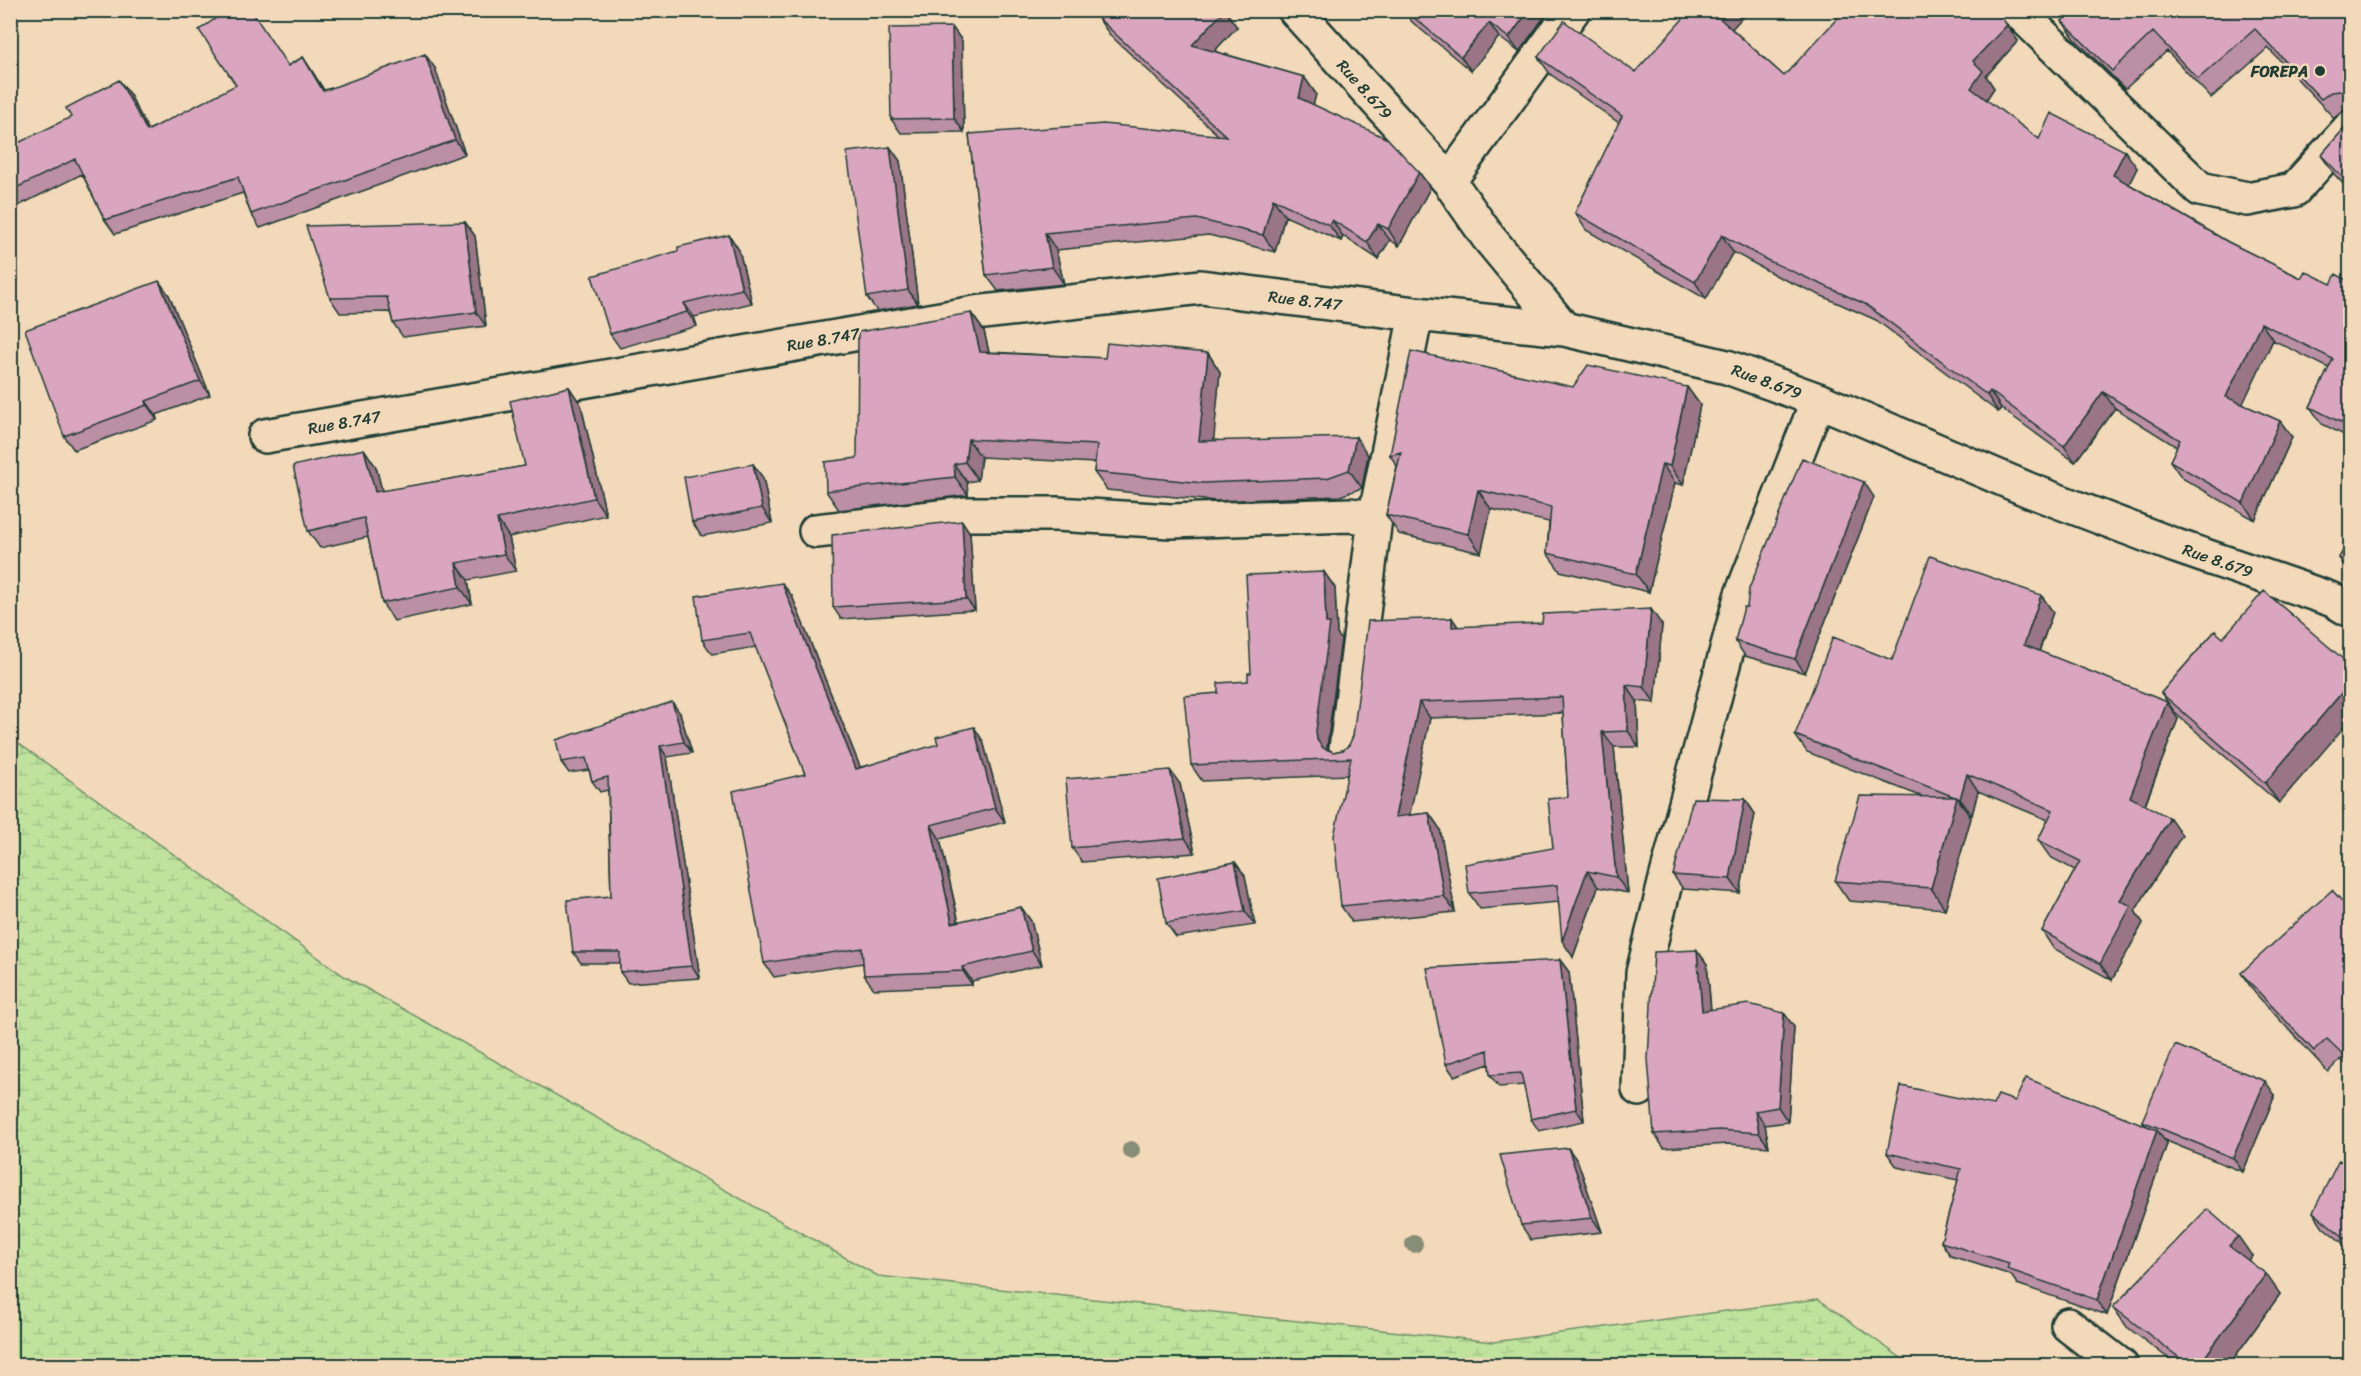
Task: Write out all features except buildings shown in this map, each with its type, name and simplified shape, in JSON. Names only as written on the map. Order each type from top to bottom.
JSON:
[{"type":"street","name":"Rue 8.679","points":[[1295,10],[1449,181],[1488,237],[1564,329],[1727,367],[1818,400],[2029,490],[2176,546],[2333,600],[2350,610]]},
{"type":"street","points":[[1449,181],[1574,10]]},
{"type":"street","points":[[2017,10],[2200,189],[2247,200],[2294,190],[2350,128]]},
{"type":"street","name":"Rue 8.747","points":[[265,436],[975,313],[1201,287],[1416,314],[1564,329]]},
{"type":"street","points":[[1346,749],[1375,518],[1416,314]]},
{"type":"street","points":[[1639,1089],[1643,974],[1668,868],[1741,597],[1818,400]]},
{"type":"street","points":[[816,531],[967,514],[1056,514],[1171,521],[1350,515],[1375,518]]},
{"type":"street","points":[[2068,1325],[2121,1365]]},
{"type":"green space","points":[[11,738],[344,976],[878,1276],[1493,1342],[1818,1299],[1911,1365],[11,1365]]},
{"type":"place","name":"FOREPA","points":[[2320,71]]}]
